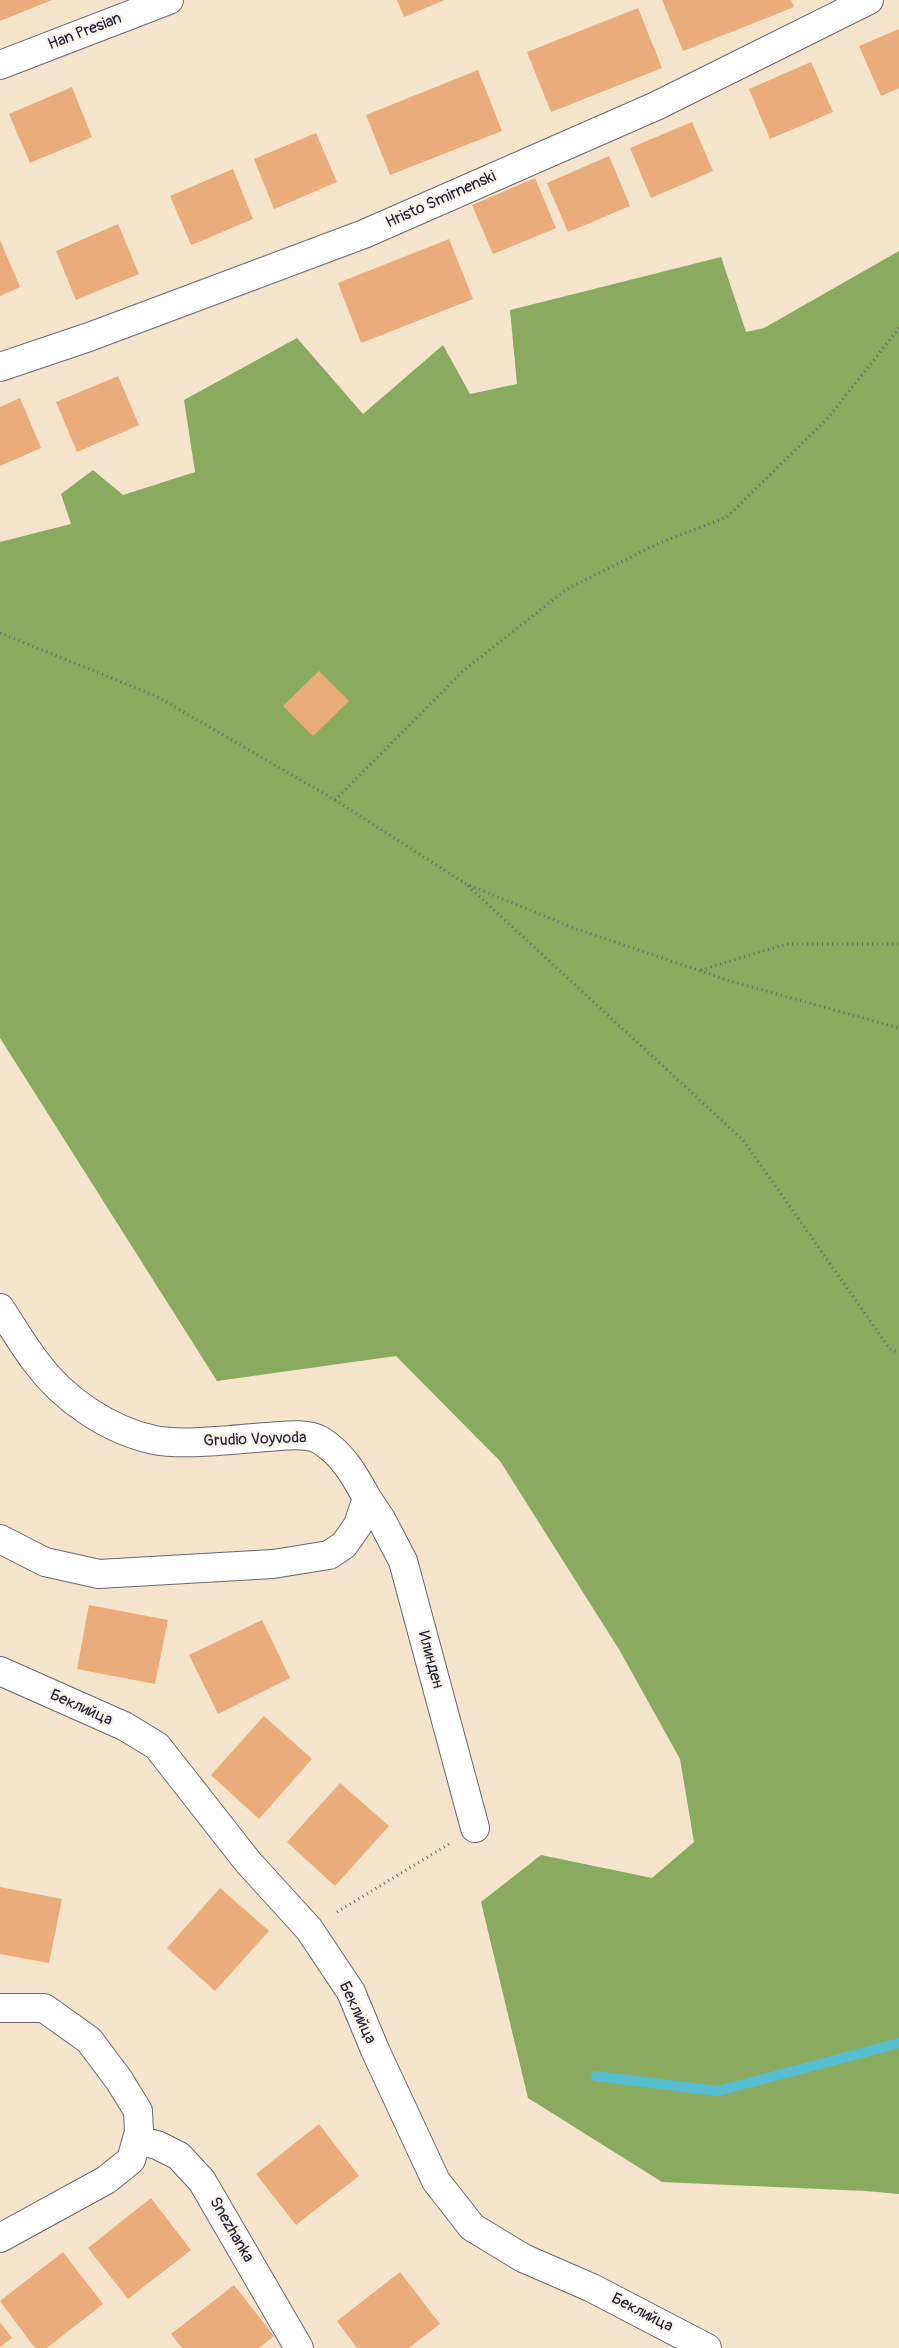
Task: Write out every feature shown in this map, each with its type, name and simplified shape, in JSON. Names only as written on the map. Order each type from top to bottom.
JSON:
[{"type":"street","name":"Han Presian","points":[[0,65],[169,0]]},
{"type":"street","name":"Hristo Smirnenski","points":[[0,367],[89,337],[364,234],[656,106],[869,0]]},
{"type":"street","name":"Grudio Voyvoda","points":[[0,1308],[37,1364],[65,1393],[89,1412],[118,1428],[155,1440],[203,1442],[296,1435],[318,1439],[338,1454],[353,1472],[367,1498]]},
{"type":"street","points":[[0,1539],[45,1562],[98,1574],[274,1564],[329,1555],[344,1545],[358,1525],[367,1498]]},
{"type":"street","name":"Илинден","points":[[367,1498],[381,1519],[403,1561],[476,1828]]},
{"type":"street","name":"Беклийца","points":[[0,1671],[124,1726],[158,1746],[248,1862],[309,1929],[351,1992],[375,2050],[436,2182],[472,2227],[523,2258],[592,2288],[708,2348]]},
{"type":"street","points":[[0,2008],[44,2008],[89,2040],[119,2080],[138,2111],[140,2132],[131,2160],[106,2180],[0,2238]]},
{"type":"street","name":"Snezhanka","points":[[137,2140],[157,2145],[179,2156],[202,2181],[299,2348]]},
{"type":"path","points":[[335,800],[464,670],[567,589],[657,544],[727,517],[828,418],[899,328]]},
{"type":"path","points":[[0,633],[156,696],[335,800],[466,884],[744,1140],[890,1349],[899,1353]]},
{"type":"path","points":[[466,884],[574,928],[699,970],[899,1028]]},
{"type":"path","points":[[699,970],[786,944],[899,944]]},
{"type":"path","points":[[309,1929],[476,1828]]},
{"type":"green space","points":[[899,251],[899,2194],[662,2182],[528,2098],[481,1902],[541,1855],[652,1878],[694,1842],[680,1759],[620,1651],[500,1461],[396,1356],[217,1381],[0,1038],[0,542],[71,524],[61,494],[93,470],[123,495],[195,472],[184,400],[297,338],[363,414],[443,345],[470,394],[517,384],[510,310],[721,257],[746,332],[764,328]]},
{"type":"building","points":[[0,0],[52,0],[0,21]]},
{"type":"building","points":[[397,0],[445,0],[404,17]]},
{"type":"building","points":[[662,0],[791,0],[794,7],[683,51]]},
{"type":"building","points":[[638,8],[662,68],[551,112],[527,52]]},
{"type":"building","points":[[899,29],[899,88],[881,96],[859,46]]},
{"type":"building","points":[[811,62],[833,112],[770,139],[749,89]]},
{"type":"building","points":[[478,70],[502,131],[390,175],[366,115]]},
{"type":"building","points":[[72,87],[92,137],[30,163],[9,114]]},
{"type":"building","points":[[692,122],[713,171],[651,198],[630,148]]},
{"type":"building","points":[[316,133],[337,182],[274,209],[254,159]]},
{"type":"building","points":[[609,156],[630,206],[568,232],[547,183]]},
{"type":"building","points":[[233,169],[253,219],[191,245],[170,196]]},
{"type":"building","points":[[535,178],[556,228],[493,254],[472,205]]},
{"type":"building","points":[[118,224],[139,274],[76,300],[56,251]]},
{"type":"building","points":[[449,239],[473,299],[361,343],[338,283]]},
{"type":"building","points":[[0,240],[20,287],[0,296]]},
{"type":"building","points":[[118,376],[139,425],[77,452],[56,402]]},
{"type":"building","points":[[20,398],[41,448],[0,466],[0,407]]},
{"type":"building","points":[[319,671],[349,701],[313,736],[283,706]]},
{"type":"building","points":[[89,1605],[168,1620],[155,1684],[77,1669]]},
{"type":"building","points":[[262,1620],[290,1678],[218,1714],[189,1655]]},
{"type":"building","points":[[264,1716],[312,1759],[259,1819],[211,1775]]},
{"type":"building","points":[[340,1783],[389,1826],[335,1886],[287,1842]]},
{"type":"building","points":[[0,1887],[62,1899],[49,1963],[0,1954]]},
{"type":"building","points":[[220,1888],[269,1931],[215,1991],[167,1948]]},
{"type":"building","points":[[319,2124],[359,2176],[296,2225],[256,2174]]},
{"type":"building","points":[[151,2198],[191,2250],[128,2299],[88,2248]]},
{"type":"building","points":[[63,2252],[103,2304],[47,2348],[35,2348],[0,2301]]},
{"type":"building","points":[[400,2272],[440,2324],[409,2348],[357,2348],[337,2321]]},
{"type":"building","points":[[234,2285],[274,2336],[259,2348],[182,2348],[171,2334]]},
{"type":"building","points":[[0,2322],[12,2338],[0,2347]]},
{"type":"waterway","points":[[596,2076],[718,2091],[899,2043]]}]
